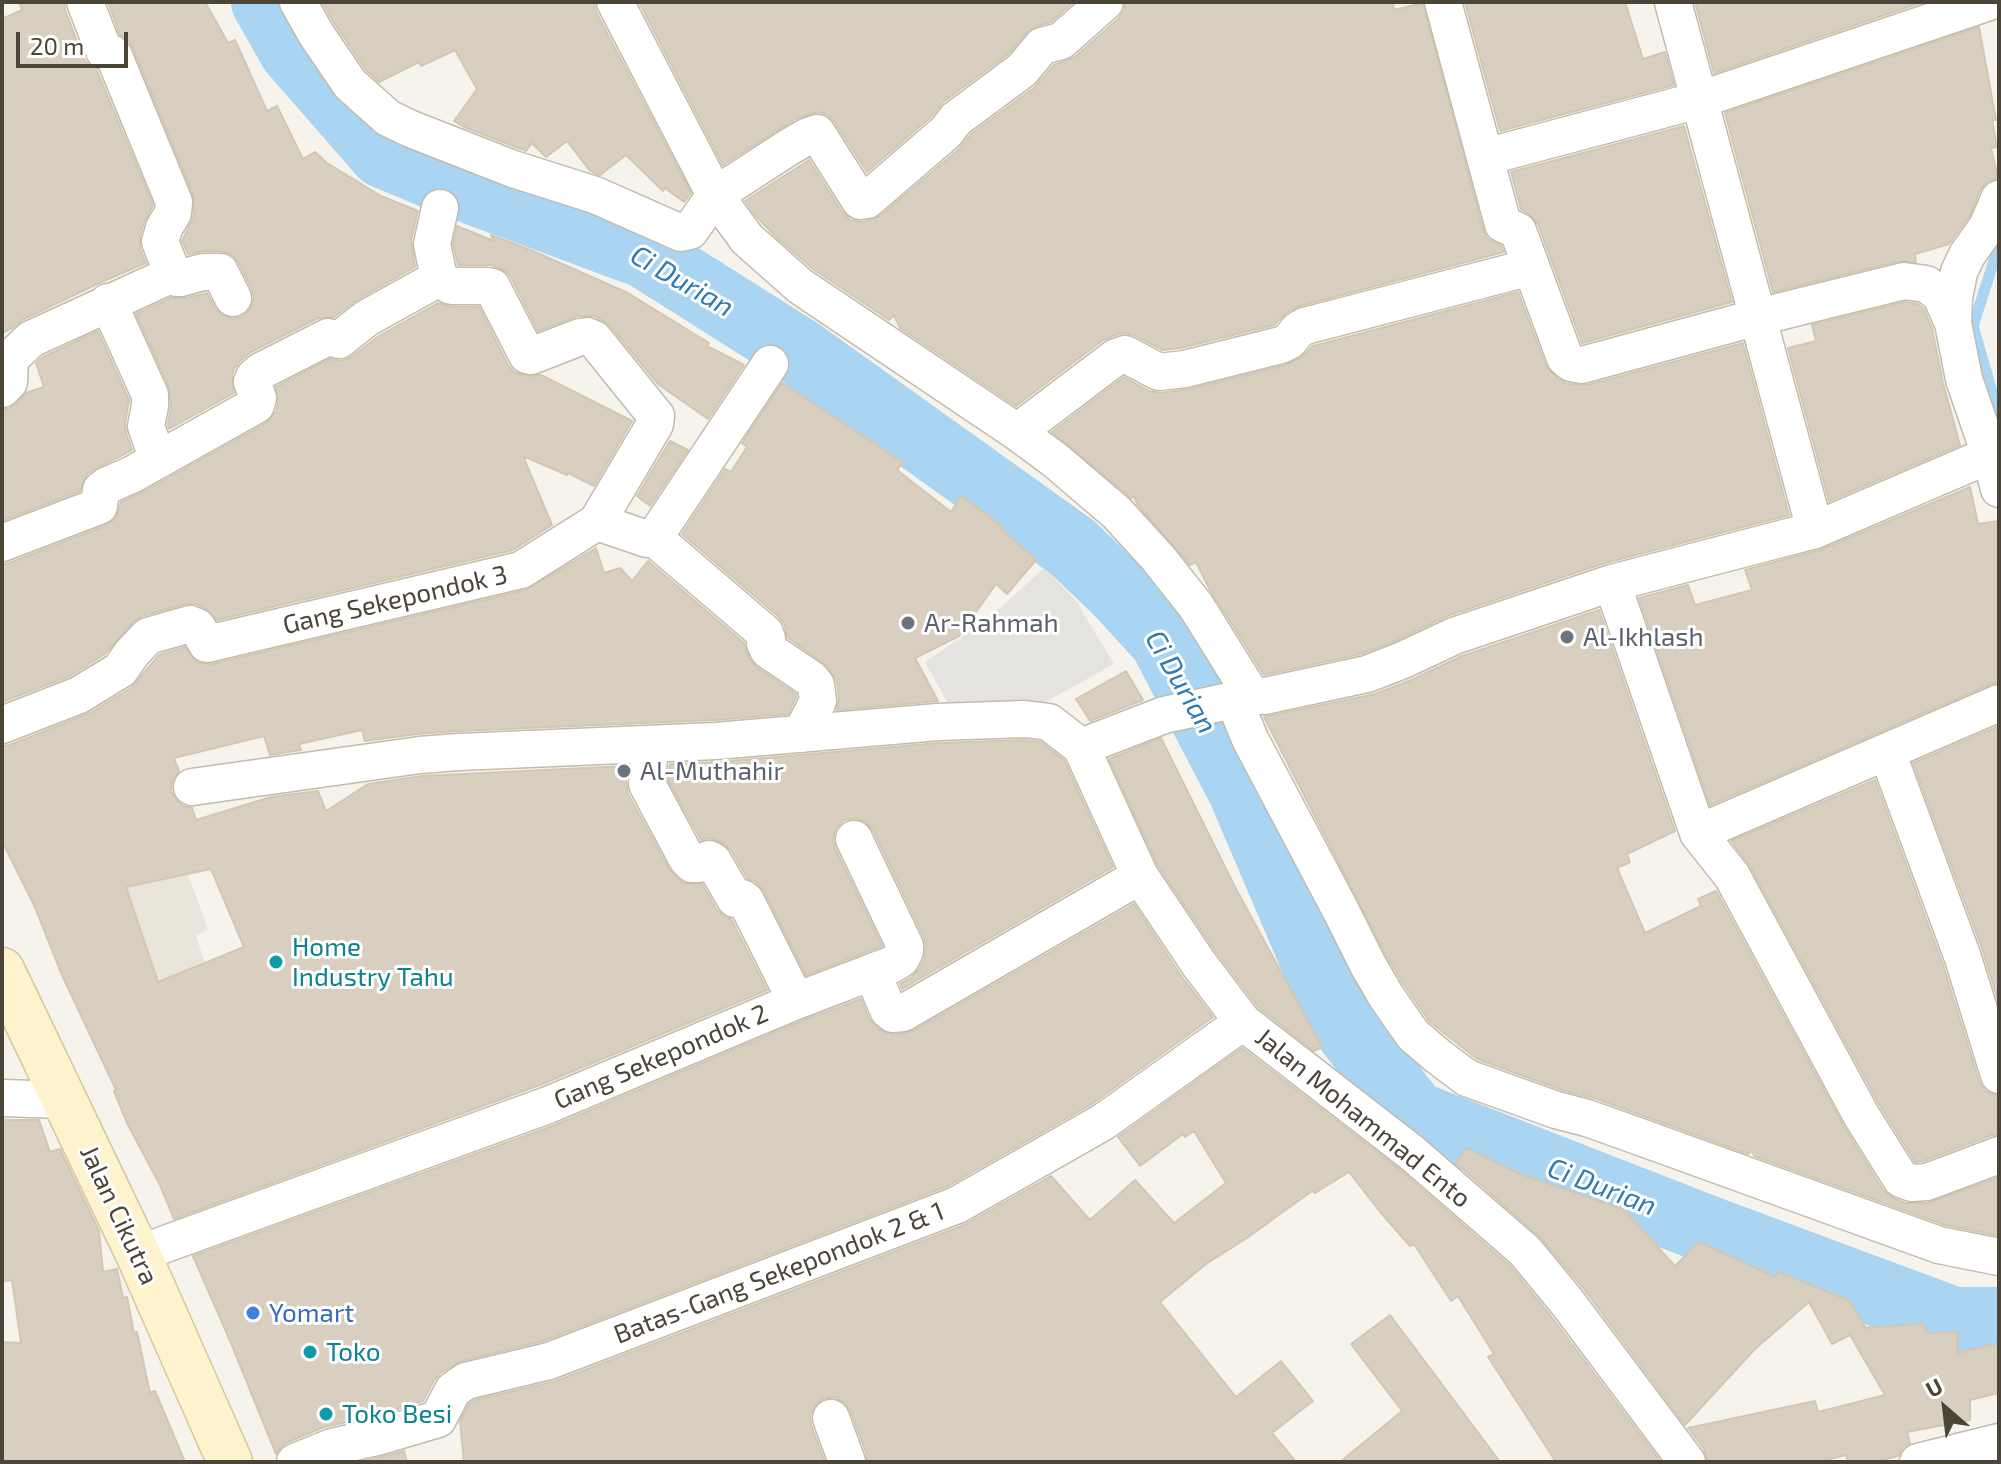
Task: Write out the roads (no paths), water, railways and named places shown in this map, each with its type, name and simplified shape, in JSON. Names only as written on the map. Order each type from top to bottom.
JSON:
[{"type":"main road","name":"Jalan Cikutra","points":[[2,970],[138,1254],[230,1462]]},
{"type":"street","points":[[85,2],[104,51],[114,56],[174,202],[173,213],[160,242],[173,274],[181,278],[203,272],[220,272],[233,298]]},
{"type":"street","points":[[298,2],[350,84],[388,118],[513,169],[595,195],[681,233],[690,231],[715,195],[798,141],[817,133],[860,201],[867,200],[946,132],[956,119],[1022,70],[1042,46],[1061,41],[1105,2]]},
{"type":"street","points":[[615,2],[715,195],[747,239],[800,286],[1055,460],[1117,513],[1196,606],[1238,699],[1250,739],[1368,965],[1413,1035],[1467,1078],[1939,1245],[1999,1257]]},
{"type":"street","points":[[192,787],[420,755],[650,744],[938,722],[1025,719],[1049,722],[1081,747],[1164,715],[1367,674],[1454,636],[1612,583],[1815,530],[1996,465],[1964,379],[1953,323],[1940,294],[1926,284],[1904,281],[1582,365],[1565,358],[1518,231],[1503,224],[1443,2]]},
{"type":"street","points":[[1673,2],[1815,530]]},
{"type":"street","points":[[1485,157],[1699,100],[1989,2]]},
{"type":"street","points":[[1953,323],[1959,272],[1987,227],[1999,199]]},
{"type":"street","points":[[440,208],[432,244],[439,278],[451,286],[492,287],[527,355],[580,337],[594,339],[656,416],[655,424],[597,522],[647,539],[654,538],[770,364]]},
{"type":"street","points":[[1017,432],[1116,357],[1125,354],[1159,372],[1185,369],[1281,345],[1305,326],[1531,267]]},
{"type":"street","points":[[2,389],[9,382],[10,359],[31,339],[173,274]]},
{"type":"street","points":[[2,543],[91,511],[99,506],[103,488],[256,405],[258,398],[252,382],[261,371],[328,337],[341,339],[367,318],[439,278]]},
{"type":"street","points":[[108,302],[150,395],[146,426],[158,460]]},
{"type":"street","name":"Gang Sekepondok 3","points":[[2,725],[79,695],[120,670],[148,636],[190,624],[197,627],[207,644],[521,570],[597,522]]},
{"type":"street","points":[[654,538],[765,633],[768,650],[816,685],[818,701],[801,734]]},
{"type":"street","points":[[1612,583],[1698,833],[1732,876],[1861,1115],[1901,1179],[1912,1183],[1927,1182],[1999,1155]]},
{"type":"street","points":[[1698,833],[1999,703]]},
{"type":"street","points":[[650,744],[647,784],[687,859],[692,864],[709,859],[713,861],[735,899],[746,901],[796,1001]]},
{"type":"street","name":"Jalan Mohammad Ento","points":[[1081,747],[1140,876],[1199,964],[1243,1022],[1412,1153],[1525,1251],[1687,1462]]},
{"type":"street","points":[[1887,752],[1963,958],[1999,1075]]},
{"type":"street","name":"Gang Sekepondok 2","points":[[138,1254],[548,1105],[796,1001],[891,965],[901,959],[905,946],[854,839]]},
{"type":"street","points":[[872,972],[888,1010],[893,1014],[903,1013],[1140,876]]},
{"type":"street","name":"Batas-Gang Sekepondok 2 & 1","points":[[295,1462],[332,1447],[438,1419],[453,1390],[466,1381],[549,1361],[957,1205],[1103,1122],[1243,1022]]},
{"type":"street","points":[[2,1098],[65,1100]]},
{"type":"street","points":[[831,1418],[847,1462]]},
{"type":"street","points":[[1918,1462],[1999,1442]]},
{"type":"waterway","name":"Ci Durian","points":[[265,2],[293,51],[383,154],[646,255],[798,351],[1072,547],[1119,592],[1163,640],[1241,789],[1338,1016],[1414,1115],[1954,1321],[1999,1321]]},
{"type":"waterway","points":[[1999,245],[1973,326],[1999,416]]},
{"type":"place","name":"Ar-Rahmah","points":[[908,623]]},
{"type":"place","name":"Al-Ikhlash","points":[[1567,637]]},
{"type":"place","name":"Al-Muthahir","points":[[624,771]]},
{"type":"place","name":"Home Industry Tahu","points":[[276,962]]},
{"type":"place","name":"Yomart","points":[[253,1313]]},
{"type":"place","name":"Toko","points":[[310,1352]]},
{"type":"place","name":"Toko Besi","points":[[326,1414]]}]
